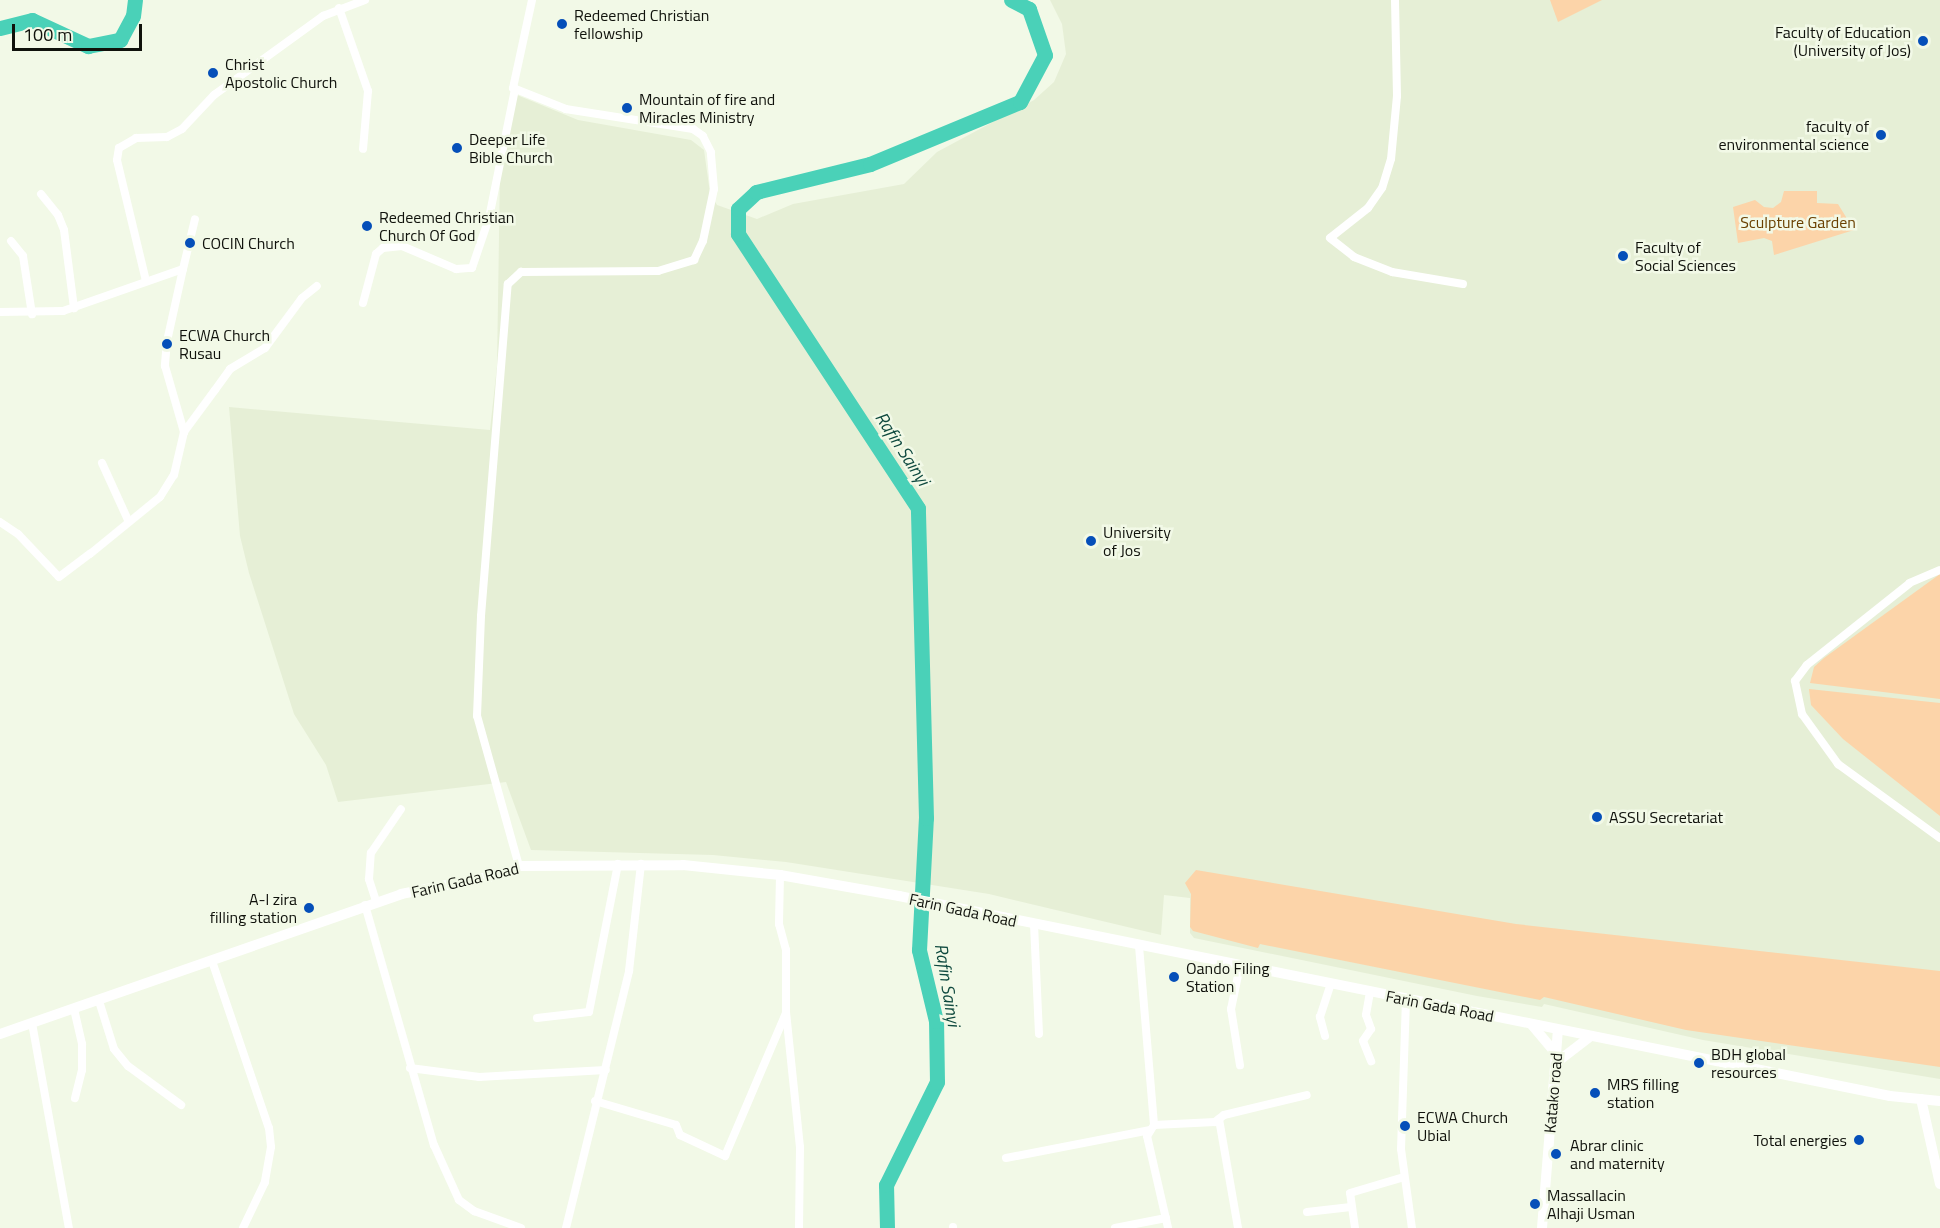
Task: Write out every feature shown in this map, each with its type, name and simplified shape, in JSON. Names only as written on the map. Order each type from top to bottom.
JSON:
[{"type":"main road","name":"Farin Gada Road","points":[[0,1034],[212,961],[365,904],[509,873],[519,866],[618,864],[711,866],[899,896],[1558,1030],[1940,1101]]},
{"type":"main road","points":[[1532,1024],[1557,1058],[1591,1036]]},
{"type":"main road","name":"Katako road","points":[[1542,1228],[1558,1030]]},
{"type":"main road","points":[[1921,1099],[1940,1184]]},
{"type":"street","points":[[146,281],[117,160],[119,148],[136,138],[167,137],[182,129],[214,95],[339,8],[365,0]]},
{"type":"street","points":[[363,303],[376,254],[382,248],[402,246],[456,269],[472,268],[489,218],[532,0]]},
{"type":"street","points":[[1395,0],[1397,96],[1391,159],[1382,188],[1368,208],[1330,238],[1354,257],[1392,272],[1463,284]]},
{"type":"street","points":[[339,8],[368,91],[363,149]]},
{"type":"street","points":[[515,89],[566,109],[693,129],[703,136],[711,152],[714,189],[704,241],[694,260],[658,271],[521,272],[508,284],[481,616],[477,716],[519,866]]},
{"type":"street","points":[[40,194],[58,215],[64,230],[74,308]]},
{"type":"street","points":[[184,432],[165,366],[166,341],[195,219]]},
{"type":"street","points":[[11,241],[23,256],[32,314]]},
{"type":"street","points":[[0,312],[32,314],[74,308],[183,269]]},
{"type":"street","points":[[0,522],[18,534],[59,577],[167,488],[184,432],[230,369],[265,348],[302,298],[317,286]]},
{"type":"street","points":[[102,464],[128,520]]},
{"type":"street","points":[[1940,570],[1910,583],[1807,664],[1795,681],[1802,714],[1838,764],[1940,837]]},
{"type":"street","points":[[376,901],[369,879],[371,853],[401,809]]},
{"type":"street","points":[[537,1018],[590,1012],[618,864]]},
{"type":"street","points":[[566,1228],[595,1101],[606,1070],[629,971],[641,864]]},
{"type":"street","points":[[780,876],[777,897],[788,973],[786,1012],[800,1148],[799,1228]]},
{"type":"street","points":[[365,904],[410,1068],[434,1145],[459,1200],[482,1215],[521,1228]]},
{"type":"street","points":[[1034,924],[1039,1034]]},
{"type":"street","points":[[1139,946],[1152,1128],[1147,1136],[1168,1228]]},
{"type":"street","points":[[212,961],[268,1128],[271,1147],[265,1182],[243,1228]]},
{"type":"street","points":[[1240,966],[1231,1009],[1240,1065]]},
{"type":"street","points":[[1325,1036],[1320,1017],[1331,984]]},
{"type":"street","points":[[1370,992],[1366,1015],[1371,1029],[1363,1041],[1371,1061]]},
{"type":"street","points":[[1406,999],[1401,1119],[1404,1177],[1412,1228]]},
{"type":"street","points":[[99,1001],[114,1049],[128,1066],[181,1105]]},
{"type":"street","points":[[74,1009],[82,1044],[82,1070],[75,1098]]},
{"type":"street","points":[[595,1101],[676,1125],[680,1135],[725,1156],[786,1012]]},
{"type":"street","points":[[32,1023],[69,1228]]},
{"type":"street","points":[[410,1068],[479,1077],[606,1070]]},
{"type":"street","points":[[1006,1158],[1152,1128],[1219,1119],[1307,1095]]},
{"type":"street","points":[[1219,1119],[1238,1228]]},
{"type":"street","points":[[1355,1228],[1349,1196],[1355,1190],[1404,1177]]},
{"type":"street","points":[[1307,1212],[1351,1207]]},
{"type":"street","points":[[1115,1228],[1166,1218]]},
{"type":"shaded area","name":"University of Jos","points":[[1050,0],[1940,0],[1940,1079],[1703,1040],[1544,1004],[1542,1007],[1477,996],[1194,938],[1190,933],[1190,898],[1164,895],[1161,935],[989,894],[786,862],[713,855],[531,850],[506,782],[338,802],[326,765],[294,714],[249,573],[240,536],[229,407],[490,430],[497,366],[500,171],[517,95],[578,120],[691,140],[704,150],[710,193],[717,205],[757,219],[793,204],[904,184],[937,152],[1034,100],[1054,82],[1066,54],[1062,24]]},
{"type":"green space","points":[[1550,0],[1602,0],[1558,22]]},
{"type":"green space","name":"Sculpture Garden","points":[[1784,191],[1817,191],[1817,203],[1838,204],[1854,230],[1774,255],[1772,241],[1764,238],[1738,243],[1733,207],[1755,200],[1764,207],[1773,208],[1781,202]]},
{"type":"green space","points":[[1940,574],[1940,699],[1810,683],[1814,667],[1824,658]]},
{"type":"green space","points":[[1809,689],[1940,703],[1940,816],[1843,739],[1811,705]]},
{"type":"green space","points":[[1196,870],[1516,924],[1940,971],[1940,1067],[1686,1030],[1544,997],[1540,1000],[1260,944],[1258,948],[1193,931],[1190,927],[1191,894],[1185,883]]},
{"type":"waterway","points":[[0,28],[32,20],[88,46],[120,40],[133,16],[135,0]]},
{"type":"waterway","name":"Rafin Sainyi","points":[[887,1228],[886,1185],[937,1082],[936,1021],[919,950],[926,818],[918,508],[738,234],[738,209],[756,192],[870,164],[1020,102],[1045,55],[1029,9],[1011,0]]},
{"type":"place","name":"Redeemed Christian fellowship","points":[[562,24]]},
{"type":"place","name":"Faculty of Education (University of Jos)","points":[[1923,41]]},
{"type":"place","name":"Christ Apostolic Church","points":[[213,73]]},
{"type":"place","name":"Mountain of fire and Miracles Ministry","points":[[627,108]]},
{"type":"place","name":"faculty of environmental science","points":[[1881,135]]},
{"type":"place","name":"Deeper Life Bible Church","points":[[457,148]]},
{"type":"place","name":"Redeemed Christian Church Of God","points":[[367,226]]},
{"type":"place","name":"COCIN Church","points":[[190,243]]},
{"type":"place","name":"Faculty of Social Sciences","points":[[1623,256]]},
{"type":"place","name":"ECWA Church Rusau","points":[[167,344]]},
{"type":"place","name":"University of Jos","points":[[1091,541]]},
{"type":"place","name":"ASSU Secretariat","points":[[1597,817]]},
{"type":"place","name":"A-l zira filling station","points":[[309,908]]},
{"type":"place","name":"Oando Filing Station","points":[[1174,977]]},
{"type":"place","name":"BDH global resources","points":[[1699,1063]]},
{"type":"place","name":"MRS filling station","points":[[1595,1093]]},
{"type":"place","name":"ECWA Church Ubial","points":[[1405,1126]]},
{"type":"place","name":"Total energies","points":[[1859,1140]]},
{"type":"place","name":"Abrar clinic and maternity","points":[[1556,1154]]},
{"type":"place","name":"Massallacin Alhaji Usman","points":[[1535,1204]]}]
